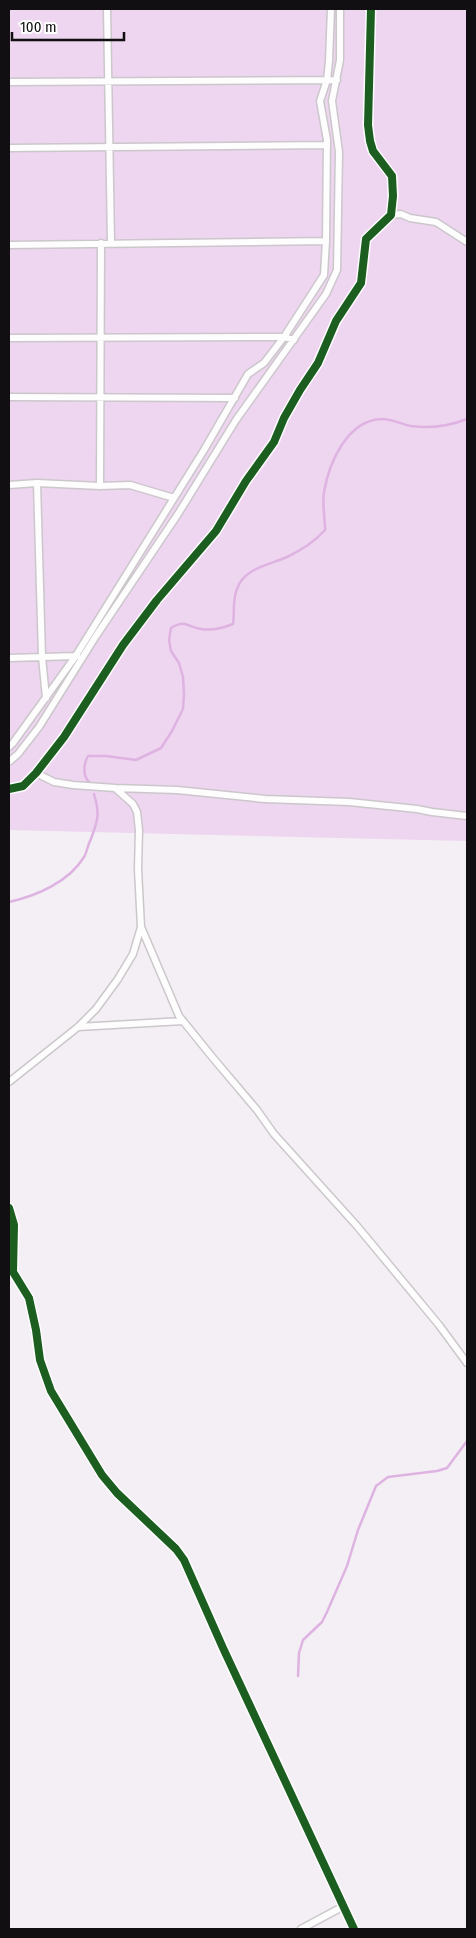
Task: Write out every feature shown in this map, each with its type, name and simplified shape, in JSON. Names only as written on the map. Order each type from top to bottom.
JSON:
[{"type":"street","points":[[107,9],[111,242]]},
{"type":"street","points":[[9,747],[75,656],[204,450],[248,374],[264,363],[284,337],[324,275],[327,145],[320,101],[327,80],[331,9]]},
{"type":"street","points":[[10,760],[18,754],[39,727],[178,514],[236,420],[326,294],[337,270],[339,152],[332,101],[340,60],[340,9]]},
{"type":"street","points":[[371,9],[368,125],[373,151],[392,176],[393,196],[391,215]]},
{"type":"street","points":[[9,82],[337,80]]},
{"type":"street","points":[[9,148],[327,145]]},
{"type":"street","points":[[9,789],[23,786],[36,773],[64,737],[123,645],[157,600],[216,531],[246,481],[274,442],[284,418],[318,363],[336,321],[361,283],[366,239],[391,215],[401,214],[410,218],[436,222],[467,242]]},
{"type":"street","points":[[9,245],[111,242],[326,241]]},
{"type":"street","points":[[100,486],[101,243]]},
{"type":"street","points":[[298,316],[306,322]]},
{"type":"street","points":[[9,338],[284,337],[294,340]]},
{"type":"street","points":[[9,397],[235,398]]},
{"type":"street","points":[[204,450],[215,454]]},
{"type":"street","points":[[37,483],[42,657],[46,698]]},
{"type":"street","points":[[9,485],[37,483],[100,486],[130,484],[174,498]]},
{"type":"street","points":[[9,658],[84,656]]},
{"type":"street","points":[[36,773],[54,782],[73,785],[349,802],[467,816]]},
{"type":"street","points":[[9,1082],[78,1027],[96,1009],[118,979],[133,954],[141,927],[137,812],[133,804],[115,788]]},
{"type":"street","points":[[141,927],[175,1008],[183,1021],[257,1110],[274,1134],[357,1226],[440,1325],[467,1362]]},
{"type":"street","points":[[78,1027],[183,1021]]},
{"type":"street","points":[[9,1208],[14,1225],[13,1272],[30,1298],[40,1360],[51,1390],[102,1475],[117,1493],[176,1549],[184,1560],[232,1670],[354,1929]]},
{"type":"street","points":[[301,1929],[344,1906]]},
{"type":"shaded area","points":[[9,9],[467,9],[467,841],[9,830]]},
{"type":"waterway","points":[[89,782],[85,776],[84,769],[88,756],[136,760],[161,748],[172,731],[183,709],[184,694],[183,677],[179,663],[171,651],[169,640],[171,628],[176,625],[186,624],[209,630],[233,624],[235,593],[245,576],[258,568],[298,552],[325,530],[323,501],[326,481],[335,456],[350,435],[370,421],[382,419],[411,426],[426,427],[447,425],[467,419]]},
{"type":"waterway","points":[[9,902],[51,887],[78,866],[85,855],[97,822],[98,812],[94,794]]},
{"type":"waterway","points":[[298,1676],[299,1653],[303,1640],[322,1622],[327,1612],[347,1566],[358,1530],[376,1486],[388,1477],[447,1468],[467,1441]]},
{"type":"cycle path","points":[[9,789],[23,786],[36,773],[64,737],[123,645],[157,600],[216,531],[246,481],[274,442],[284,418],[318,363],[336,321],[361,283],[366,239],[391,215],[393,196],[392,176],[373,151],[368,125],[371,9]]},
{"type":"cycle path","points":[[9,1208],[14,1225],[13,1272],[29,1298],[40,1360],[51,1391],[102,1475],[117,1493],[176,1549],[184,1560],[354,1929]]}]
